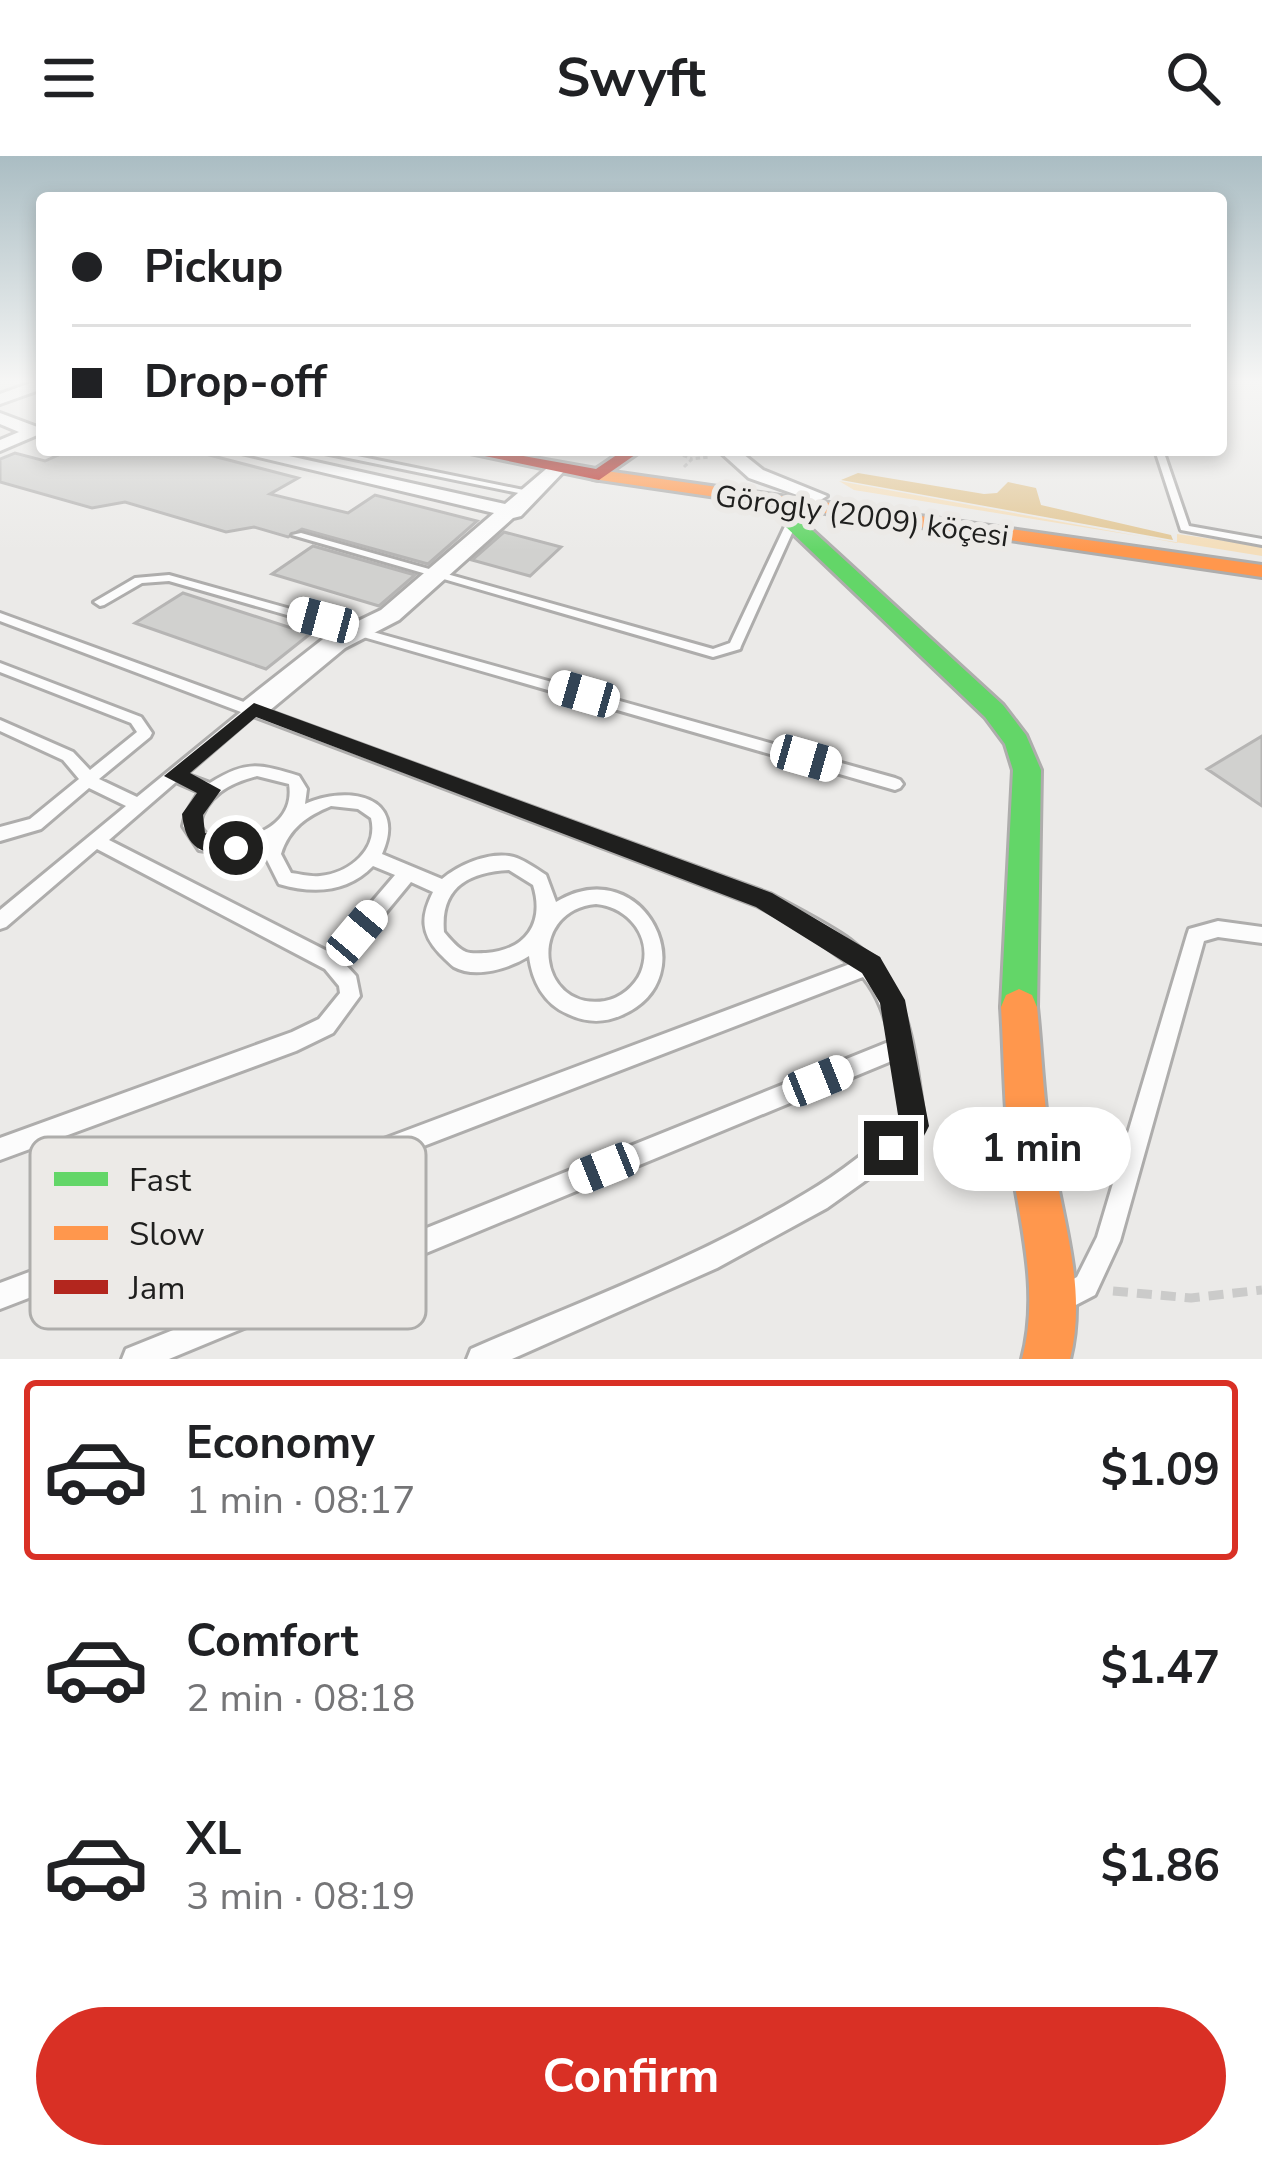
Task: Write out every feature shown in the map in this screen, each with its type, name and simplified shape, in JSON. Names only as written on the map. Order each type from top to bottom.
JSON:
[{"type":"main road","name":"Görogly (2009) köçesi","points":[[535,456],[1262,557]]},
{"type":"main road","name":"Görogly (2009) köçesi","points":[[595,461],[789,514],[844,514],[1262,572]]},
{"type":"main road","points":[[789,514],[994,712],[1017,742],[1028,770],[1018,993],[1029,1140],[1052,1306],[1052,1344],[1046,1359]]},
{"type":"main road","points":[[844,514],[901,538],[1170,587]]},
{"type":"street","points":[[265,456],[514,512]]},
{"type":"street","points":[[734,456],[756,474],[818,496]]},
{"type":"street","points":[[254,709],[336,642],[379,623],[533,493],[595,461]]},
{"type":"lane","points":[[345,456],[533,493]]},
{"type":"lane","points":[[1161,456],[1185,528],[1262,542]]},
{"type":"lane","points":[[297,536],[713,653],[735,646],[789,514]]},
{"type":"lane","points":[[100,602],[139,580],[169,578],[895,784]]},
{"type":"lane","points":[[0,617],[764,900],[871,965],[892,1000],[914,1126],[868,1170],[793,1217],[481,1359]]},
{"type":"lane","points":[[0,667],[143,726],[140,741],[91,782],[35,824],[0,834]]},
{"type":"lane","points":[[0,921],[254,709]]},
{"type":"lane","points":[[0,725],[68,756],[91,782],[139,805]]},
{"type":"lane","points":[[286,825],[272,854],[276,868],[301,885],[340,881],[373,858],[385,831],[374,808],[363,802],[332,800],[286,825],[236,848],[205,845],[191,826],[193,814],[211,790],[256,770],[294,780],[299,801],[286,825]]},
{"type":"lane","points":[[174,776],[211,790]]},
{"type":"lane","points":[[32,1137],[326,1026],[350,996],[349,982],[332,963],[96,842]]},
{"type":"lane","points":[[373,858],[443,888]]},
{"type":"lane","points":[[443,888],[431,920],[435,937],[459,960],[498,963],[517,955],[544,928],[556,914],[590,899],[626,905],[652,929],[655,966],[633,997],[614,1006],[572,1006],[542,981],[537,945],[544,928],[547,895],[527,870],[511,863],[474,866],[443,888]]},
{"type":"lane","points":[[332,963],[408,873]]},
{"type":"lane","points":[[1052,1306],[1086,1286],[1108,1241],[1196,935],[1218,929],[1262,935]]},
{"type":"lane","points":[[418,1137],[871,965]]},
{"type":"lane","points":[[426,1241],[903,1046]]},
{"type":"lane","points":[[0,1149],[30,1138]]},
{"type":"lane","points":[[0,1296],[30,1285]]},
{"type":"lane","points":[[136,1359],[210,1329]]},
{"type":"path","points":[[684,456],[692,459]]},
{"type":"path","points":[[1086,1286],[1191,1298],[1262,1290]]},
{"type":"shaded area","points":[[858,473],[984,494],[997,493],[1008,482],[1036,488],[1041,505],[1171,535],[1173,540],[841,480]]},
{"type":"shaded area","points":[[839,481],[1142,537],[854,490]]},
{"type":"shaded area","points":[[1177,534],[1262,546],[1262,556],[1177,542]]},
{"type":"building","points":[[15,453],[45,461],[56,456],[213,456],[298,478],[270,494],[348,513],[375,495],[477,521],[428,564],[302,529],[288,537],[254,527],[226,532],[125,502],[92,508],[0,482],[0,459]]},
{"type":"building","points":[[504,532],[561,547],[530,576],[472,560]]},
{"type":"building","points":[[313,546],[415,575],[379,606],[272,574]]},
{"type":"building","points":[[183,593],[310,634],[266,669],[135,623]]},
{"type":"building","points":[[1262,736],[1262,806],[1207,769]]},
{"type":"traffic: fast","points":[[787,506],[792,522],[994,711],[1017,742],[1027,770],[1019,1007]]},
{"type":"traffic: slow","points":[[599,475],[1262,571]]},
{"type":"traffic: slow","points":[[1019,1007],[1030,1147],[1052,1284],[1052,1338],[1046,1359]]},
{"type":"traffic: jam","points":[[496,456],[599,475],[626,456]]},
{"type":"route","points":[[236,848],[219,849],[195,837],[193,814],[211,790],[174,776],[254,709],[764,900],[819,928],[871,965],[892,1000],[914,1126],[891,1148]]}]
